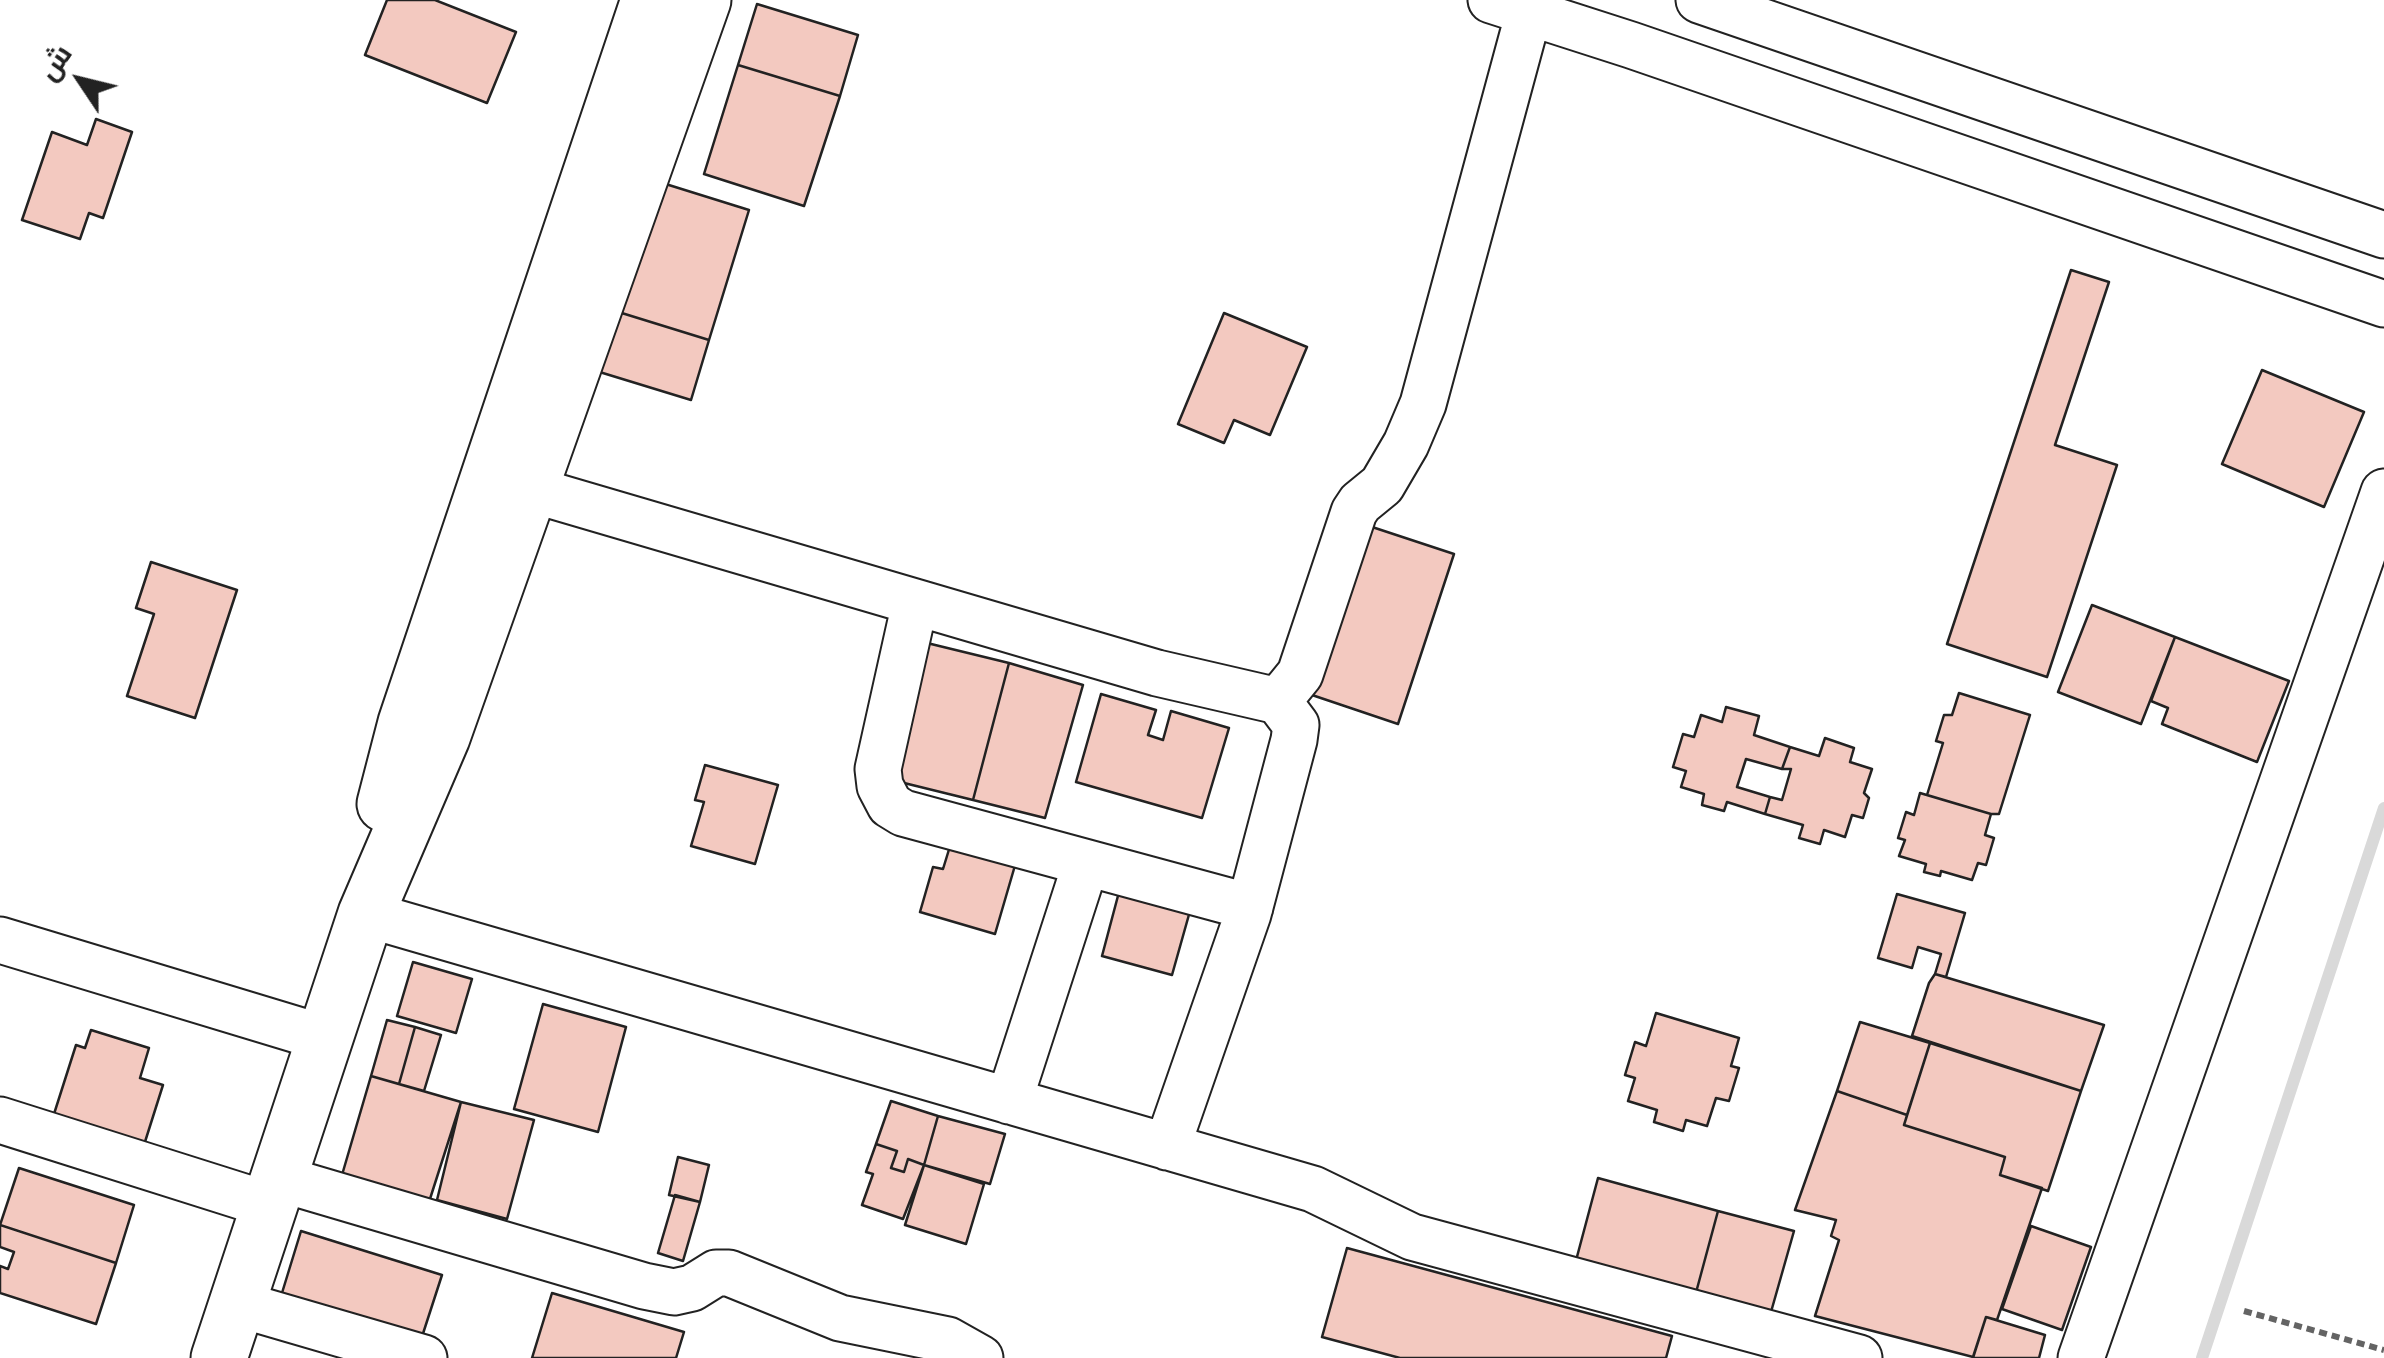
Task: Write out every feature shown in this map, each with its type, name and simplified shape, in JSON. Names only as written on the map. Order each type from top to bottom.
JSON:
[{"type":"main road","points":[[366,914],[392,770],[406,723],[649,0]]},
{"type":"main road","points":[[219,1358],[366,914],[427,778],[703,0]]},
{"type":"street","points":[[1699,0],[2384,235]]},
{"type":"street","points":[[1278,701],[1300,674],[1354,512],[1382,485],[1423,404],[1510,6],[2384,304]]},
{"type":"street","points":[[530,489],[1157,673],[1278,701],[1296,724],[1294,740],[1250,907],[1166,1147]]},
{"type":"street","points":[[2081,1358],[2384,492]]},
{"type":"street","points":[[915,603],[878,769],[880,786],[890,805],[903,814],[1250,907]]},
{"type":"street","points":[[1009,1101],[1086,864]]},
{"type":"street","points":[[366,914],[1313,1190],[1412,1238],[1859,1358]]},
{"type":"street","points":[[0,940],[324,1038]]},
{"type":"street","points":[[0,1120],[474,1238],[659,1289],[674,1292],[692,1288],[716,1273],[728,1273],[840,1318],[948,1340],[980,1358]]},
{"type":"street","points":[[236,1303],[424,1358]]},
{"type":"path","points":[[2244,1310],[2384,1350]]},
{"type":"building","points":[[387,0],[435,0],[516,32],[487,103],[365,55]]},
{"type":"building","points":[[757,4],[858,35],[840,96],[738,65]]},
{"type":"building","points":[[738,65],[840,96],[804,206],[704,174]]},
{"type":"building","points":[[96,119],[132,132],[103,218],[89,213],[80,239],[22,220],[52,132],[87,145]]},
{"type":"building","points":[[656,181],[749,210],[709,340],[612,310]]},
{"type":"building","points":[[2071,270],[2109,282],[2055,445],[2117,465],[2047,677],[1947,644]]},
{"type":"building","points":[[612,310],[709,340],[691,400],[593,370]]},
{"type":"building","points":[[1224,313],[1307,347],[1270,435],[1234,420],[1224,443],[1178,424]]},
{"type":"building","points":[[2262,370],[2364,412],[2324,507],[2222,464]]},
{"type":"building","points":[[1363,524],[1454,554],[1398,724],[1306,693]]},
{"type":"building","points":[[151,562],[237,590],[195,718],[127,696],[154,614],[136,608]]},
{"type":"building","points":[[2092,605],[2175,637],[2141,724],[2058,692]]},
{"type":"building","points":[[2175,637],[2289,681],[2257,762],[2162,724],[2168,708],[2151,701]]},
{"type":"building","points":[[927,643],[1009,663],[973,800],[892,780]]},
{"type":"building","points":[[1009,663],[1083,685],[1045,818],[973,800]]},
{"type":"building","points":[[1959,693],[2030,715],[1999,814],[1927,795],[1943,743],[1936,741],[1944,715],[1952,715]]},
{"type":"building","points":[[1101,694],[1156,710],[1148,735],[1163,740],[1171,711],[1229,728],[1202,818],[1076,782]]},
{"type":"building","points":[[1726,707],[1759,716],[1754,735],[1790,747],[1782,769],[1746,759],[1737,787],[1770,797],[1765,814],[1727,802],[1724,811],[1702,805],[1704,794],[1681,787],[1686,771],[1673,767],[1683,734],[1694,737],[1701,715],[1722,722]]},
{"type":"building","points":[[1825,738],[1854,748],[1850,762],[1872,769],[1864,793],[1869,798],[1863,818],[1852,815],[1845,837],[1824,830],[1820,844],[1799,838],[1803,825],[1765,814],[1770,797],[1782,800],[1791,769],[1782,769],[1790,747],[1819,756]]},
{"type":"building","points":[[705,765],[778,785],[755,864],[691,846],[704,802],[695,800]]},
{"type":"building","points":[[1920,793],[1991,814],[1985,835],[1994,838],[1986,865],[1978,863],[1972,880],[1941,871],[1940,876],[1924,872],[1926,864],[1899,856],[1905,840],[1898,838],[1906,812],[1914,815]]},
{"type":"building","points":[[951,843],[1016,862],[995,934],[920,912],[933,867],[943,869]]},
{"type":"building","points":[[1119,892],[1190,911],[1172,975],[1102,956]]},
{"type":"building","points":[[1897,894],[1965,913],[1946,977],[1935,974],[1941,954],[1918,947],[1912,968],[1878,958]]},
{"type":"building","points":[[413,962],[472,979],[456,1033],[397,1016]]},
{"type":"building","points":[[1935,974],[2104,1025],[2081,1091],[1912,1036]]},
{"type":"building","points":[[543,1004],[626,1027],[598,1132],[514,1109]]},
{"type":"building","points":[[1656,1013],[1739,1038],[1731,1066],[1739,1068],[1729,1101],[1716,1098],[1707,1126],[1686,1120],[1683,1131],[1654,1122],[1657,1110],[1628,1101],[1635,1078],[1625,1075],[1635,1042],[1646,1046]]},
{"type":"building","points":[[387,1020],[415,1027],[399,1084],[371,1076]]},
{"type":"building","points":[[1860,1022],[1930,1043],[1907,1115],[1837,1091]]},
{"type":"building","points":[[415,1027],[441,1035],[424,1091],[399,1084]]},
{"type":"building","points":[[91,1030],[149,1048],[140,1078],[163,1085],[144,1145],[54,1114],[76,1045],[85,1048]]},
{"type":"building","points":[[1930,1043],[2081,1091],[2048,1191],[2000,1175],[2005,1157],[1904,1125]]},
{"type":"building","points":[[371,1076],[461,1102],[429,1202],[342,1175]]},
{"type":"building","points":[[1837,1091],[1907,1115],[1904,1125],[2005,1157],[2000,1175],[2042,1188],[1997,1320],[1986,1317],[1973,1357],[1815,1316],[1839,1240],[1831,1236],[1836,1220],[1795,1210]]},
{"type":"building","points":[[891,1101],[938,1116],[924,1165],[908,1159],[904,1172],[891,1168],[897,1151],[876,1144]]},
{"type":"building","points":[[461,1102],[534,1120],[507,1219],[437,1200]]},
{"type":"building","points":[[938,1116],[1005,1134],[990,1184],[924,1165]]},
{"type":"building","points":[[876,1144],[897,1151],[891,1168],[904,1172],[908,1159],[924,1165],[903,1219],[862,1205],[873,1174],[866,1172]]},
{"type":"building","points":[[678,1157],[709,1165],[700,1202],[669,1195]]},
{"type":"building","points":[[924,1165],[984,1184],[966,1244],[905,1225]]},
{"type":"building","points":[[19,1168],[134,1205],[116,1263],[0,1225]]},
{"type":"building","points":[[1598,1178],[1718,1211],[1694,1300],[1574,1268]]},
{"type":"building","points":[[675,1195],[700,1202],[683,1261],[658,1253]]},
{"type":"building","points":[[1718,1211],[1794,1231],[1769,1319],[1694,1300]]},
{"type":"building","points":[[0,1225],[116,1263],[96,1324],[0,1293],[0,1266],[8,1269],[14,1252],[0,1247]]},
{"type":"building","points":[[2031,1226],[2091,1247],[2062,1330],[2002,1309]]},
{"type":"building","points":[[301,1231],[442,1275],[418,1349],[278,1306]]},
{"type":"building","points":[[1347,1248],[1672,1336],[1666,1358],[1400,1358],[1322,1337]]},
{"type":"building","points":[[552,1293],[684,1332],[676,1358],[532,1358]]},
{"type":"building","points":[[1986,1317],[2045,1335],[2039,1358],[1973,1358]]},
{"type":"waterway","points":[[2202,1358],[2384,808]]}]
